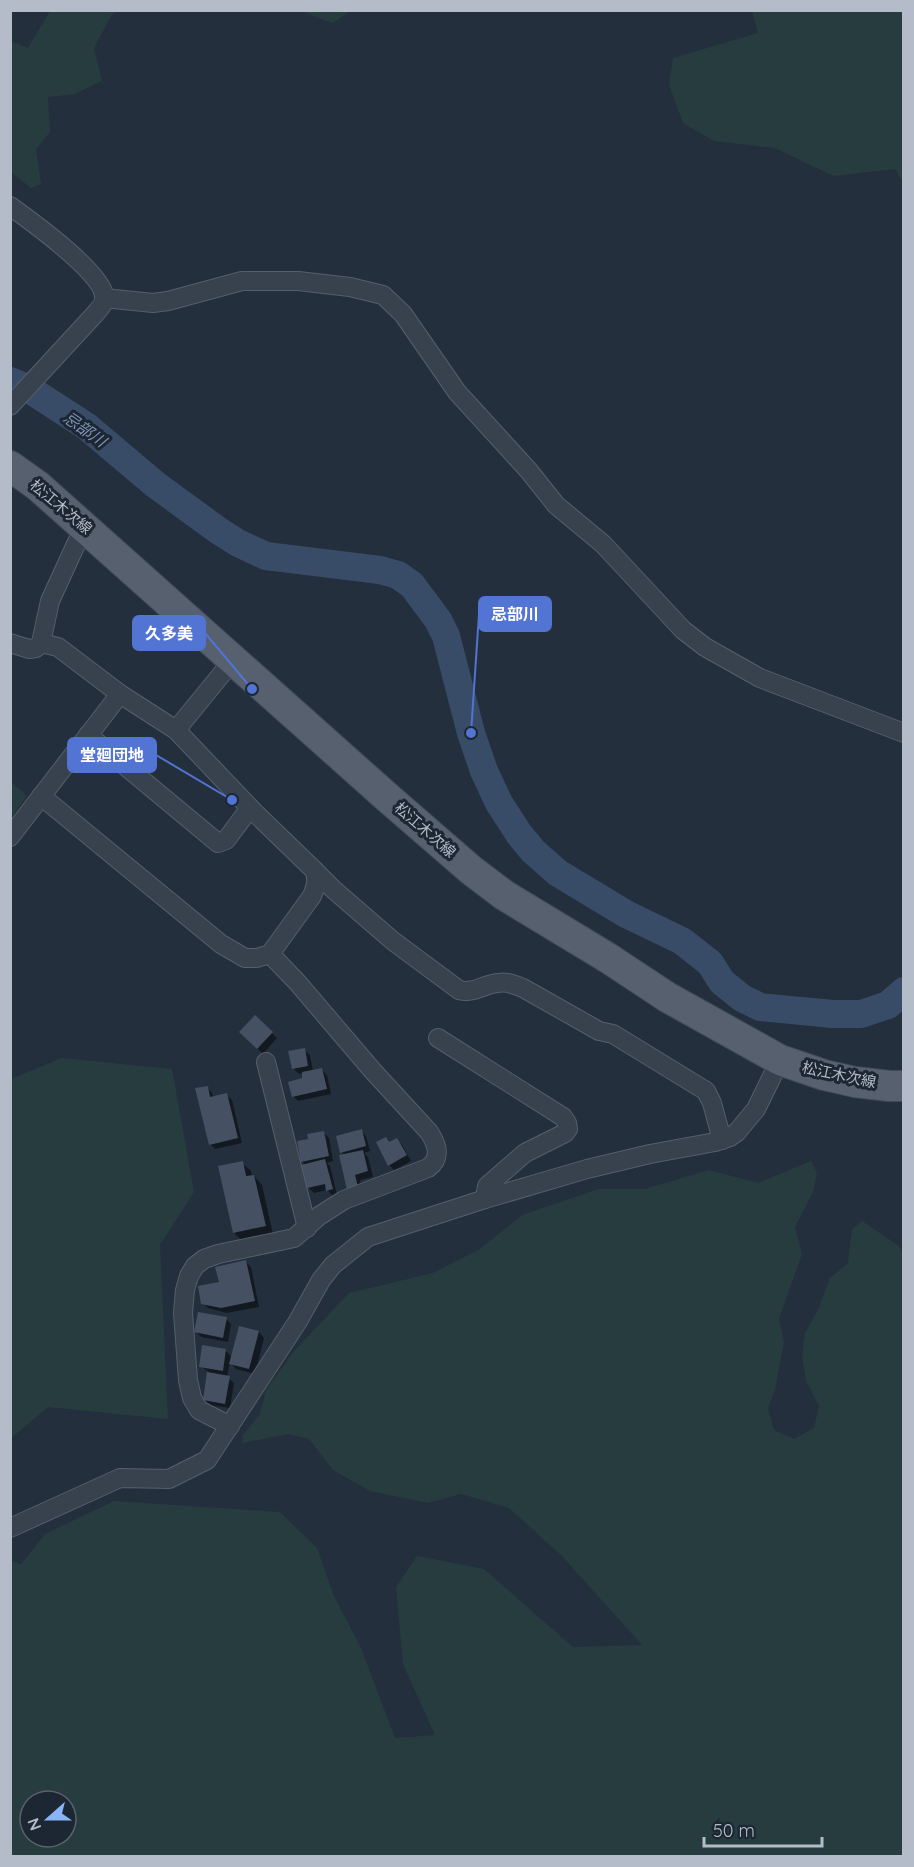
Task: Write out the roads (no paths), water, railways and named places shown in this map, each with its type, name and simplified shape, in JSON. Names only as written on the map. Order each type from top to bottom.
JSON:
[{"type":"main road","name":"松江木次線","points":[[10,466],[38,486],[471,870],[504,895],[667,997],[780,1060],[824,1075],[855,1082],[903,1086]]},
{"type":"street","points":[[10,206],[40,228],[87,270],[98,281],[104,298],[104,303],[94,315],[13,403]]},
{"type":"street","points":[[104,298],[153,303],[242,281],[298,281],[350,286],[383,295],[403,314],[457,392],[529,471],[556,505],[603,544],[682,630],[705,647],[760,678],[903,733]]},
{"type":"street","points":[[10,643],[29,649],[36,648],[40,643],[50,601],[77,542]]},
{"type":"street","points":[[40,643],[58,647],[120,694],[176,730],[250,808],[333,890],[415,958],[459,990],[468,992],[498,982],[511,983],[599,1031],[613,1034],[706,1090],[722,1140]]},
{"type":"street","points":[[176,730],[234,659]]},
{"type":"street","points":[[10,837],[120,694]]},
{"type":"street","points":[[88,735],[218,843],[226,840],[250,808]]},
{"type":"street","points":[[41,796],[231,951],[245,958],[257,958],[270,954],[312,896],[318,878],[314,870]]},
{"type":"street","points":[[230,1426],[199,1410],[192,1398],[188,1380],[183,1313],[185,1290],[195,1266],[204,1259],[218,1254],[294,1238],[319,1216],[344,1200],[428,1168],[437,1159],[435,1142],[429,1132],[270,954]]},
{"type":"street","points":[[438,1038],[563,1118],[567,1123],[568,1129],[565,1133],[525,1153],[487,1185],[485,1199]]},
{"type":"street","points":[[10,1528],[120,1478],[169,1479],[207,1460],[298,1321],[321,1280],[333,1265],[368,1237],[587,1169],[722,1140],[737,1132],[756,1109],[780,1060]]},
{"type":"street","points":[[266,1062],[307,1228]]},
{"type":"waterway","name":"忌部川","points":[[10,381],[29,389],[86,426],[156,485],[238,543],[266,556],[380,570],[398,575],[412,585],[438,620],[446,636],[471,733],[484,771],[499,803],[533,851],[558,873],[626,914],[682,941],[710,963],[722,982],[742,998],[760,1007],[833,1014],[861,1014],[888,1005],[904,991]]},
{"type":"place","name":"久多美","points":[[252,689]]},
{"type":"place","name":"忌部川","points":[[471,733]]},
{"type":"place","name":"堂廻団地","points":[[232,800]]}]
